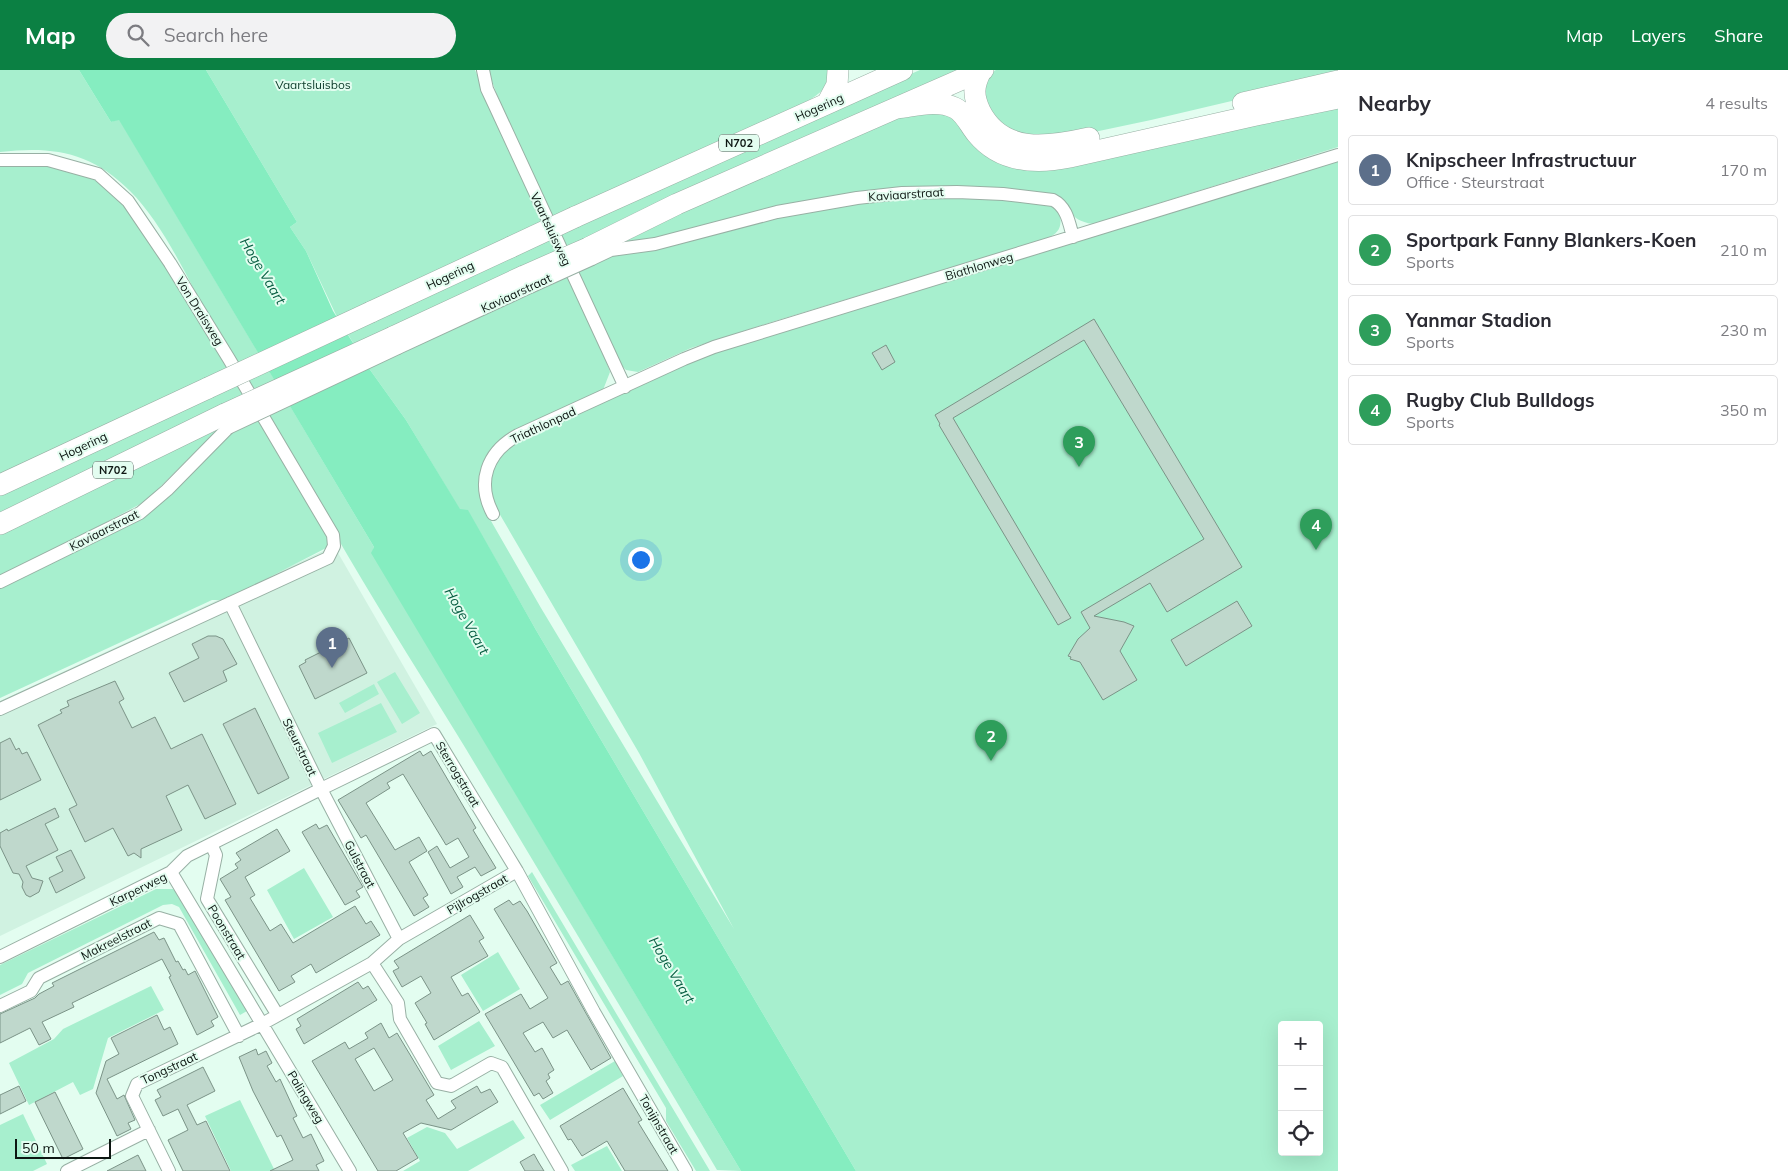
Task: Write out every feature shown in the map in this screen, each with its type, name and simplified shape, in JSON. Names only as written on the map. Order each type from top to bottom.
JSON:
[{"type":"highway","points":[[828,102],[837,85],[838,70]]},
{"type":"highway","name":"Hogering","points":[[0,485],[575,216],[902,70]]},
{"type":"highway","points":[[982,70],[974,91],[976,102],[984,120],[1009,140],[1041,146],[1078,140],[1338,82]]},
{"type":"highway","name":"N702","points":[[0,524],[590,253],[677,204],[982,70]]},
{"type":"highway","points":[[897,108],[939,104],[955,108],[962,112],[975,132],[988,146],[1020,160],[1040,161],[1070,157],[1338,98]]},
{"type":"street","name":"Vaartsluisweg","points":[[483,70],[487,89],[625,387]]},
{"type":"street","name":"Biathlonweg","points":[[625,387],[714,347],[1338,155]]},
{"type":"street","name":"Von Draisweg","points":[[0,160],[48,160],[98,174],[128,201],[170,263],[229,359],[332,535],[334,546],[328,558],[230,603]]},
{"type":"street","name":"Kaviaarstraat","points":[[590,253],[667,241],[805,206],[857,198],[928,192],[994,193],[1053,200],[1064,209],[1073,236]]},
{"type":"street","name":"Triathlonpad","points":[[493,514],[485,493],[486,474],[494,455],[503,444],[518,435],[625,387]]},
{"type":"street","name":"Kaviaarstraat","points":[[0,582],[140,513],[167,490],[226,421]]},
{"type":"street","points":[[0,709],[230,603]]},
{"type":"street","name":"Steurstraat","points":[[171,872],[187,856],[321,789],[230,603]]},
{"type":"street","name":"Sterrogstraat","points":[[321,789],[434,734],[517,871]]},
{"type":"street","name":"Gulstraat","points":[[321,789],[399,939]]},
{"type":"street","name":"Poonstraat","points":[[211,844],[216,855],[207,899],[277,1014]]},
{"type":"street","name":"Pijlrogstraat","points":[[262,1024],[372,963],[399,939],[517,871],[594,1012],[632,1076]]},
{"type":"street","name":"Karperweg","points":[[0,956],[171,872],[262,1024]]},
{"type":"street","name":"Makreelstraat","points":[[0,1006],[31,991],[39,978],[158,918],[179,924],[239,1036]]},
{"type":"street","points":[[372,963],[398,1003],[400,1019],[437,1083],[451,1086],[491,1063],[502,1066],[562,1171]]},
{"type":"street","name":"Tongstraat","points":[[169,1171],[132,1096],[137,1084],[262,1024]]},
{"type":"street","name":"Palingweg","points":[[262,1024],[350,1171]]},
{"type":"street","name":"Tonijnstraat","points":[[632,1076],[686,1171]]},
{"type":"street","points":[[67,1171],[149,1130]]},
{"type":"shaded area","points":[[334,546],[437,724],[0,936],[0,701]]},
{"type":"green space","points":[[0,70],[79,70],[111,122],[119,119],[374,547],[372,553],[741,1171],[717,1170],[466,749],[362,580],[218,334],[156,223],[130,191],[101,168],[86,160],[54,151],[19,150],[0,152]]},
{"type":"green space","name":"Vaartsluisbos","points":[[206,70],[475,70],[543,221],[337,317],[306,251],[290,227],[297,222]]},
{"type":"green space","points":[[488,70],[831,70],[828,83],[824,88],[799,106],[553,217],[500,103]]},
{"type":"green space","points":[[920,70],[960,70],[567,247],[560,231],[759,140]]},
{"type":"green space","points":[[996,70],[1338,70],[1338,76],[1151,120],[1061,139],[1041,141],[995,125],[981,88],[988,74]]},
{"type":"green space","points":[[1338,106],[1338,147],[1093,224],[1084,222],[1074,216],[1056,194],[976,186],[912,186],[816,199],[647,242],[604,247],[787,164],[816,155],[906,114],[949,111],[1001,160]]},
{"type":"green space","points":[[28,158],[88,175],[115,192],[130,209],[230,369],[0,480],[0,161]]},
{"type":"green space","points":[[1338,159],[1338,1171],[856,1171],[536,630],[468,511],[460,510],[406,420],[368,367],[567,274],[610,372],[603,390],[500,440],[489,452],[479,483],[487,514],[541,608],[734,929],[639,753],[492,501],[490,477],[495,463],[509,447],[527,436],[701,356]]},
{"type":"green space","points":[[919,195],[1047,201],[1060,214],[1060,226],[1054,235],[1046,239],[691,348],[638,372],[626,370],[618,362],[577,270],[610,254],[782,215]]},
{"type":"green space","points":[[550,236],[557,252],[355,346],[346,331]]},
{"type":"green space","points":[[238,382],[247,397],[0,515],[0,495]]},
{"type":"green space","points":[[259,418],[328,536],[328,547],[225,600],[212,600],[0,698],[0,586],[135,522],[230,431]]},
{"type":"green space","points":[[229,422],[201,446],[146,501],[0,575],[0,531]]},
{"type":"green space","points":[[395,672],[420,713],[402,724],[377,682]]},
{"type":"green space","points":[[374,684],[379,694],[345,713],[339,703]]},
{"type":"green space","points":[[381,703],[397,732],[332,763],[318,733]]},
{"type":"green space","points":[[304,868],[333,917],[294,939],[267,890]]},
{"type":"green space","points":[[532,872],[710,1171],[696,1171],[666,1121],[666,1108],[528,876]]},
{"type":"green space","points":[[156,889],[173,889],[179,895],[247,1011],[240,1015],[179,907],[172,904],[163,905],[28,973],[22,984],[0,995],[0,965]]},
{"type":"green space","points":[[498,952],[520,989],[483,1011],[461,975]]},
{"type":"green space","points":[[151,986],[164,1010],[108,1038],[93,1089],[80,1095],[73,1082],[29,1105],[9,1063],[54,1039],[63,1029]]},
{"type":"green space","points":[[479,1021],[495,1046],[451,1070],[438,1046]]},
{"type":"green space","points":[[615,1061],[623,1076],[550,1120],[540,1105]]},
{"type":"green space","points":[[240,1100],[275,1171],[231,1171],[205,1116]]},
{"type":"green space","points":[[23,1114],[47,1164],[33,1171],[0,1171],[0,1125]]},
{"type":"green space","points":[[513,1120],[525,1138],[468,1171],[403,1171],[420,1161],[407,1138],[427,1127],[445,1133],[457,1149]]},
{"type":"green space","points":[[607,1146],[622,1171],[575,1171],[571,1165]]},
{"type":"water","name":"Hoge Vaart","points":[[79,70],[206,70],[297,222],[290,227],[306,251],[333,311],[368,367],[406,420],[460,509],[468,510],[536,630],[856,1171],[741,1171],[371,553],[374,547],[119,120],[111,122]]},
{"type":"building","points":[[1094,319],[1242,567],[1167,612],[1150,583],[1094,616],[1134,626],[1120,651],[1137,680],[1103,700],[1080,662],[1070,659],[1071,657],[1068,656],[1078,639],[1090,628],[1081,612],[1204,539],[1084,340],[953,418],[1071,618],[1058,625],[939,425],[935,415]]},
{"type":"building","points":[[886,345],[895,362],[882,370],[872,353]]},
{"type":"building","points":[[1237,601],[1252,626],[1186,666],[1171,640]]},
{"type":"building","points":[[208,636],[216,636],[223,639],[237,664],[223,671],[227,681],[184,702],[169,673],[199,658],[192,644]]},
{"type":"building","points":[[349,638],[367,673],[315,699],[299,666],[306,662],[305,660]]},
{"type":"building","points":[[115,681],[124,699],[119,702],[132,728],[155,717],[171,749],[202,734],[236,804],[205,819],[188,785],[166,796],[182,830],[141,849],[141,858],[134,853],[128,856],[113,828],[85,842],[69,809],[77,805],[38,725],[62,713],[60,710],[69,706],[67,701]]},
{"type":"building","points":[[255,708],[289,778],[258,794],[223,724]]},
{"type":"building","points":[[10,738],[16,750],[19,748],[22,754],[27,752],[41,780],[0,800],[0,743]]},
{"type":"building","points":[[420,751],[423,756],[431,751],[476,828],[473,830],[496,868],[481,876],[475,867],[457,877],[463,887],[451,894],[428,852],[437,846],[450,868],[469,857],[458,838],[446,845],[403,774],[387,783],[390,788],[366,803],[395,850],[419,837],[427,851],[409,862],[428,895],[423,898],[429,907],[414,916],[366,835],[361,838],[338,800]]},
{"type":"building","points":[[55,808],[59,817],[45,824],[58,850],[26,866],[32,878],[43,881],[39,892],[30,897],[26,895],[22,887],[23,882],[19,874],[13,873],[0,846],[0,833]]},
{"type":"building","points":[[316,824],[319,829],[327,825],[363,887],[356,891],[360,897],[345,905],[302,832]]},
{"type":"building","points":[[277,829],[290,851],[245,877],[255,895],[250,898],[270,931],[281,924],[293,943],[355,906],[366,924],[371,921],[380,935],[316,973],[311,964],[291,976],[295,982],[279,991],[225,900],[231,897],[220,879],[238,868],[235,864],[241,860],[236,853]]},
{"type":"building","points":[[71,850],[85,878],[56,893],[49,878],[63,871],[56,857]]},
{"type":"building","points":[[509,900],[513,905],[520,901],[527,911],[557,963],[550,967],[561,985],[568,981],[611,1058],[591,1070],[567,1030],[553,1038],[543,1022],[523,1033],[535,1052],[542,1048],[554,1070],[548,1074],[550,1078],[546,1081],[553,1093],[543,1099],[539,1093],[534,1096],[485,1014],[521,994],[530,1009],[548,998],[494,909]]},
{"type":"building","points":[[470,915],[484,938],[479,941],[488,956],[451,977],[462,996],[468,993],[480,1012],[434,1040],[425,1024],[427,1023],[415,1003],[431,993],[421,976],[402,987],[393,971],[399,968],[394,961]]},
{"type":"building","points":[[154,932],[159,940],[164,938],[176,962],[178,961],[188,975],[195,971],[218,1017],[211,1021],[214,1026],[197,1035],[162,959],[72,1003],[74,1007],[42,1022],[51,1039],[39,1045],[30,1028],[0,1043],[0,1014],[35,998],[54,986],[52,983]]},
{"type":"building","points":[[358,982],[363,989],[368,986],[377,1000],[304,1044],[296,1029],[301,1026],[297,1019]]},
{"type":"building","points":[[157,1015],[164,1030],[170,1027],[178,1044],[107,1079],[117,1099],[124,1095],[135,1120],[128,1123],[131,1129],[117,1136],[96,1093],[106,1061],[119,1054],[111,1038]]},
{"type":"building","points":[[381,1023],[389,1038],[397,1033],[434,1095],[426,1100],[438,1119],[456,1108],[451,1101],[477,1086],[481,1093],[490,1089],[498,1102],[451,1130],[421,1123],[403,1133],[418,1158],[396,1171],[378,1171],[312,1061],[345,1042],[349,1049],[368,1038],[365,1033]],"holes":[[[374,1048],[393,1080],[374,1091],[355,1059]]]},
{"type":"building","points":[[256,1049],[258,1055],[266,1051],[272,1063],[267,1066],[276,1082],[280,1079],[297,1116],[293,1118],[303,1138],[311,1134],[324,1161],[316,1165],[319,1171],[270,1171],[293,1160],[281,1135],[277,1137],[253,1091],[239,1057]]},
{"type":"building","points":[[203,1067],[215,1091],[187,1105],[197,1125],[206,1121],[230,1171],[183,1171],[168,1140],[188,1130],[178,1109],[163,1116],[155,1100],[161,1097],[157,1090]]},
{"type":"building","points":[[19,1086],[26,1101],[0,1114],[0,1095]]},
{"type":"building","points":[[623,1088],[642,1120],[638,1122],[668,1171],[625,1171],[607,1141],[582,1156],[571,1139],[568,1140],[560,1126]]},
{"type":"building","points":[[55,1092],[83,1149],[63,1159],[35,1102]]},
{"type":"building","points":[[534,1154],[544,1171],[525,1171],[520,1162]]},
{"type":"building","points":[[138,1155],[146,1171],[107,1171]]},
{"type":"place","name":"Yanmar Stadion","points":[[1079,467]]},
{"type":"place","name":"Rugby Club Bulldogs","points":[[1316,550]]},
{"type":"place","name":"Knipscheer Infrastructuur","points":[[332,668]]},
{"type":"place","name":"Sportpark Fanny Blankers-Koen","points":[[991,761]]}]
